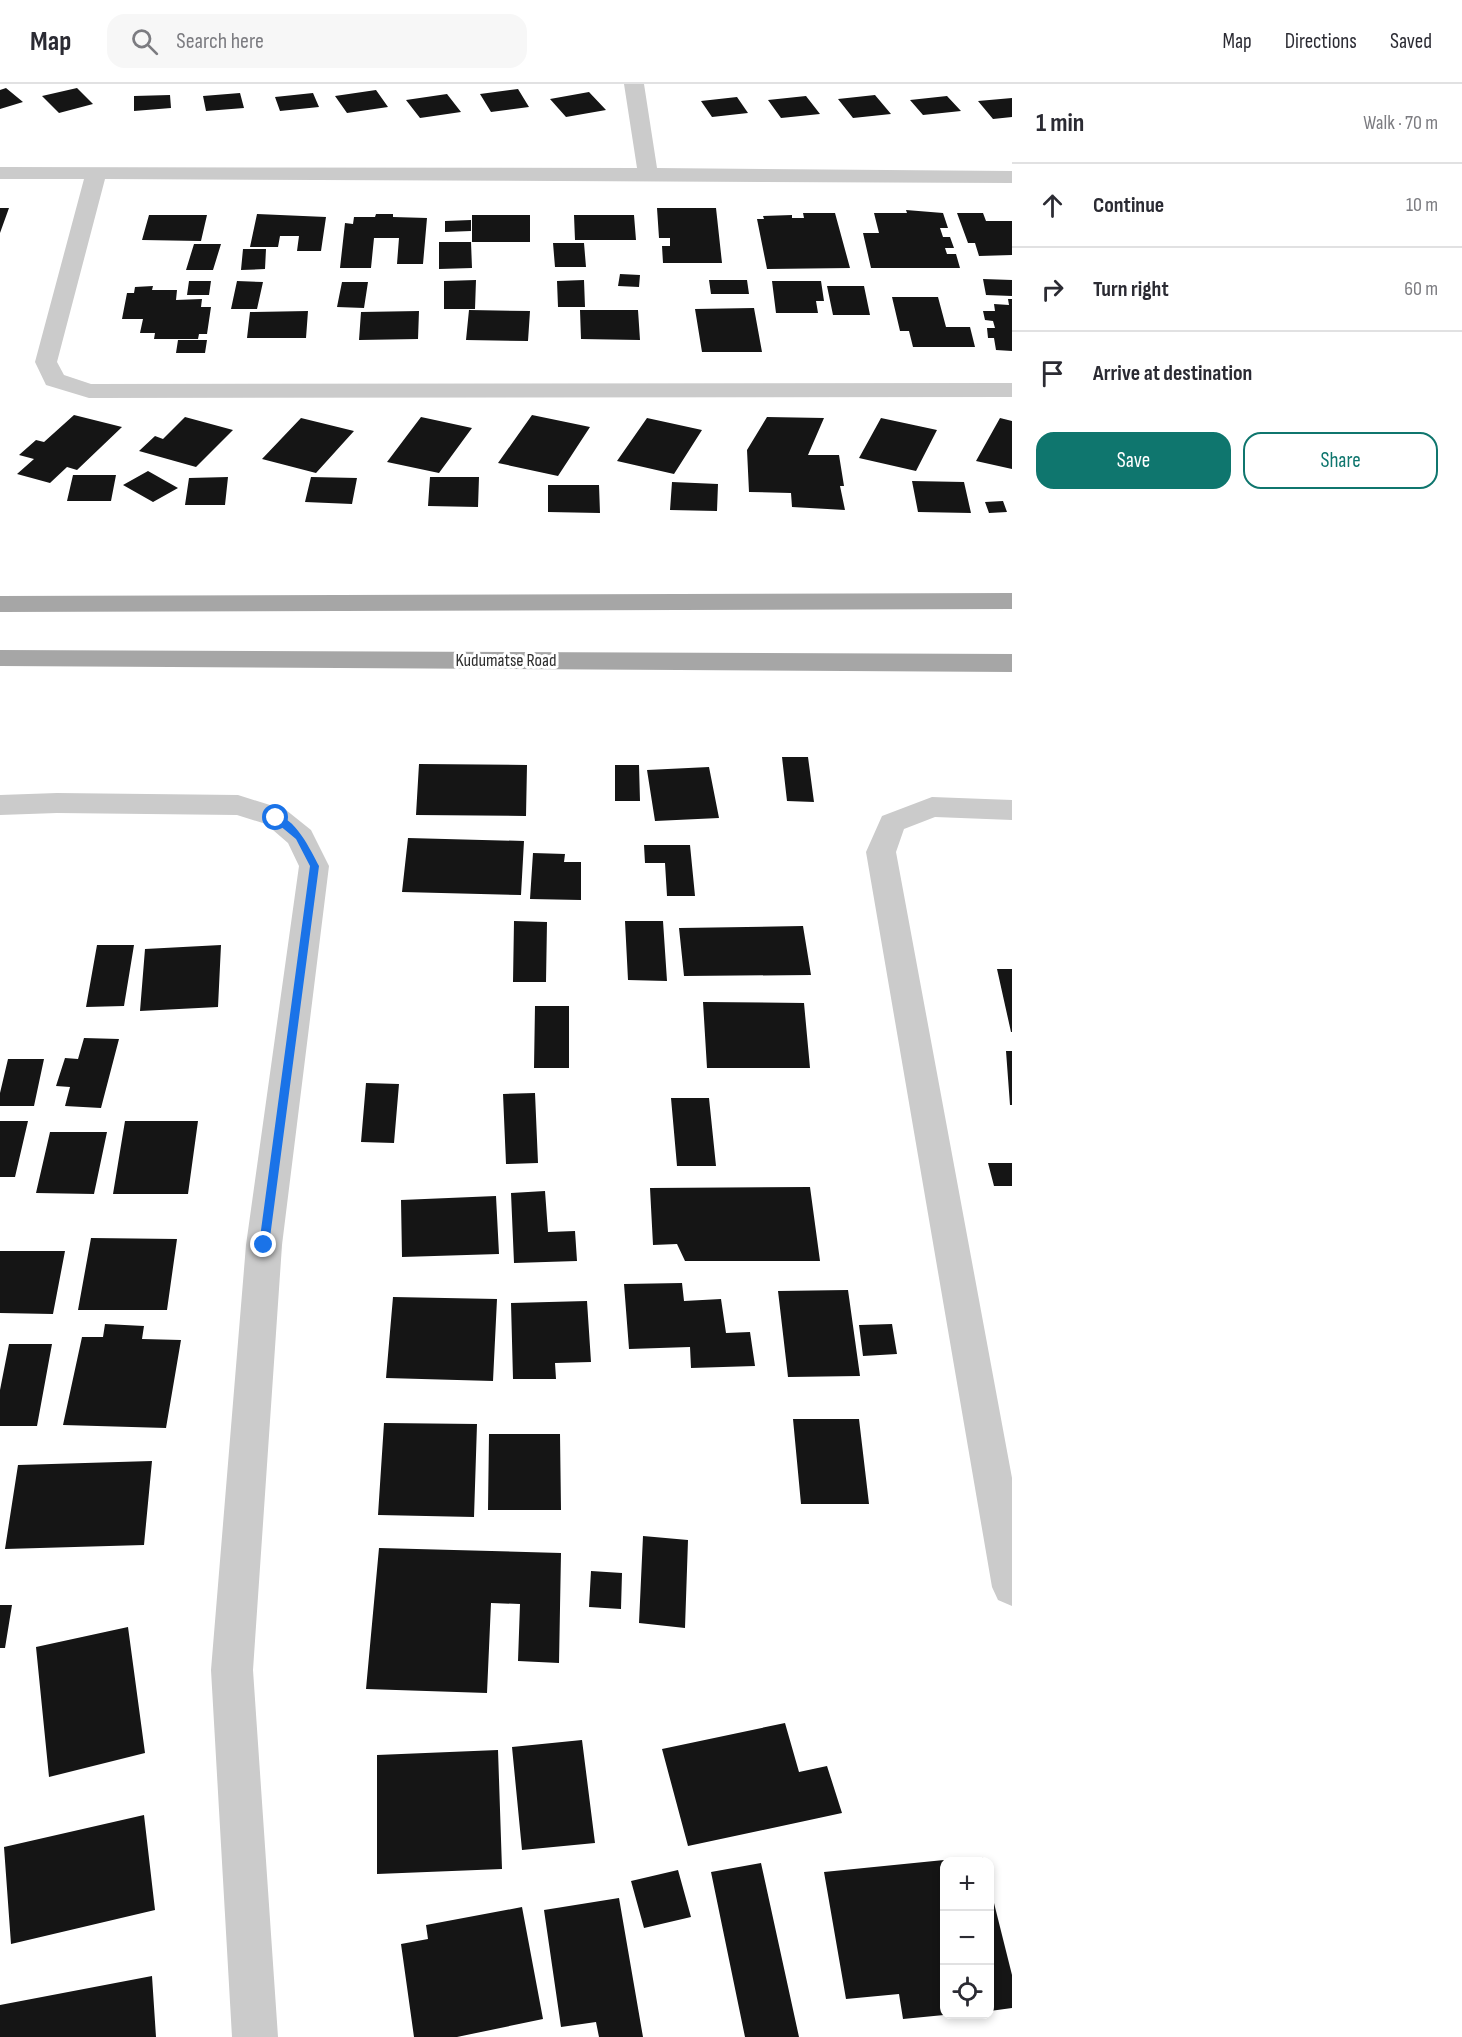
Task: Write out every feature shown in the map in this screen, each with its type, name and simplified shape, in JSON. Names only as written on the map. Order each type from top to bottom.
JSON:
[{"type":"main road","points":[[0,604],[1012,601]]},
{"type":"main road","name":"Kudumatse Road","points":[[0,658],[1012,663]]},
{"type":"street","points":[[634,84],[648,174]]},
{"type":"street","points":[[0,173],[1012,177]]},
{"type":"street","points":[[96,174],[46,362],[54,380],[89,391],[1012,390]]},
{"type":"street","points":[[0,805],[57,802],[238,805],[276,818],[300,837],[314,866],[264,1245],[232,1670],[255,2037]]},
{"type":"street","points":[[1012,810],[932,807],[892,823],[881,852],[1012,1587]]},
{"type":"building","points":[[6,88],[23,102],[0,109],[0,90]]},
{"type":"building","points":[[77,88],[93,104],[59,113],[42,96]]},
{"type":"building","points":[[518,89],[529,107],[491,112],[480,94]]},
{"type":"building","points":[[376,90],[388,107],[347,113],[335,96]]},
{"type":"building","points":[[589,92],[606,110],[566,117],[550,99]]},
{"type":"building","points":[[240,93],[244,108],[206,111],[203,96]]},
{"type":"building","points":[[313,93],[319,107],[280,111],[275,97]]},
{"type":"building","points":[[447,94],[461,112],[420,118],[406,100]]},
{"type":"building","points":[[170,95],[171,108],[134,111],[134,96]]},
{"type":"building","points":[[875,95],[891,114],[853,118],[838,99]]},
{"type":"building","points":[[806,96],[820,114],[781,118],[768,100]]},
{"type":"building","points":[[947,96],[961,111],[923,115],[910,100]]},
{"type":"building","points":[[737,97],[748,113],[712,117],[701,101]]},
{"type":"building","points":[[1012,98],[1012,117],[993,119],[978,101]]},
{"type":"building","points":[[0,208],[9,208],[0,233]]},
{"type":"building","points":[[657,208],[716,208],[722,263],[663,263],[662,246],[670,246],[670,238],[659,238]]},
{"type":"building","points":[[906,210],[943,213],[948,228],[940,228],[943,237],[950,237],[954,248],[945,248],[947,254],[956,254],[960,268],[871,268],[863,233],[879,233],[874,213],[907,213]]},
{"type":"building","points":[[803,213],[835,213],[850,268],[767,269],[757,219],[764,219],[763,216],[792,215],[792,218],[804,218]]},
{"type":"building","points":[[957,213],[983,213],[986,221],[1012,221],[1012,255],[979,256],[975,243],[968,243]]},
{"type":"building","points":[[257,214],[326,217],[321,251],[297,251],[299,236],[280,236],[278,247],[250,247]]},
{"type":"building","points":[[376,214],[427,218],[423,264],[397,264],[399,238],[374,238],[371,268],[340,268],[345,223],[353,224],[354,217],[375,217]]},
{"type":"building","points":[[149,215],[207,215],[201,241],[142,240]]},
{"type":"building","points":[[472,215],[530,215],[530,242],[472,242]]},
{"type":"building","points":[[574,215],[634,215],[636,240],[575,240]]},
{"type":"building","points":[[471,220],[471,231],[445,232],[445,221]]},
{"type":"building","points":[[439,242],[471,242],[472,268],[439,269]]},
{"type":"building","points":[[553,243],[584,243],[586,267],[555,267]]},
{"type":"building","points":[[194,244],[221,244],[213,270],[186,270]]},
{"type":"building","points":[[243,249],[266,249],[265,269],[241,270]]},
{"type":"building","points":[[620,274],[640,275],[639,287],[618,286]]},
{"type":"building","points":[[983,279],[1012,280],[1012,296],[986,295]]},
{"type":"building","points":[[476,280],[475,309],[444,309],[444,281]]},
{"type":"building","points":[[584,280],[585,307],[558,307],[557,281]]},
{"type":"building","points":[[709,280],[747,280],[749,294],[711,294]]},
{"type":"building","points":[[189,281],[211,281],[209,295],[187,295]]},
{"type":"building","points":[[237,281],[263,282],[257,309],[231,309]]},
{"type":"building","points":[[772,281],[821,281],[824,301],[816,301],[818,313],[776,313]]},
{"type":"building","points":[[342,282],[368,282],[364,308],[337,307]]},
{"type":"building","points":[[153,286],[152,290],[177,290],[176,300],[202,299],[201,307],[211,307],[207,334],[199,334],[198,339],[154,339],[155,333],[140,333],[143,319],[122,319],[127,293],[134,293],[135,287]]},
{"type":"building","points":[[827,286],[864,286],[870,315],[833,315]]},
{"type":"building","points":[[892,297],[938,297],[946,327],[970,327],[975,347],[913,347],[909,331],[900,331]]},
{"type":"building","points":[[1008,299],[1012,299],[1012,351],[996,350],[994,338],[988,338],[987,328],[995,328],[993,321],[985,320],[983,311],[995,311],[994,304],[1009,305]]},
{"type":"building","points":[[754,308],[762,352],[702,352],[695,309]]},
{"type":"building","points":[[469,310],[530,311],[528,341],[466,340]]},
{"type":"building","points":[[580,310],[638,310],[640,340],[581,339]]},
{"type":"building","points":[[308,311],[306,338],[247,338],[250,312]]},
{"type":"building","points":[[419,311],[418,339],[359,340],[361,312]]},
{"type":"building","points":[[178,340],[207,340],[205,353],[176,353]]},
{"type":"building","points":[[74,415],[122,427],[77,470],[67,467],[50,483],[17,474],[34,459],[19,455],[36,440],[44,442]]},
{"type":"building","points":[[532,415],[590,427],[558,476],[498,463]]},
{"type":"building","points":[[185,417],[233,430],[196,467],[139,451],[155,436],[163,439]]},
{"type":"building","points":[[421,417],[472,428],[439,473],[387,462]]},
{"type":"building","points":[[767,417],[824,418],[808,455],[839,455],[844,486],[840,486],[845,510],[792,507],[791,493],[749,492],[747,450]]},
{"type":"building","points":[[301,418],[354,431],[316,473],[262,459]]},
{"type":"building","points":[[647,418],[702,430],[674,474],[617,461]]},
{"type":"building","points":[[881,418],[937,430],[916,471],[859,458]]},
{"type":"building","points":[[1000,418],[1012,421],[1012,469],[976,461]]},
{"type":"building","points":[[148,471],[178,488],[153,502],[123,485]]},
{"type":"building","points":[[73,475],[116,475],[111,501],[67,501]]},
{"type":"building","points":[[228,477],[225,505],[185,505],[189,478]]},
{"type":"building","points":[[311,477],[357,478],[352,504],[305,502]]},
{"type":"building","points":[[430,477],[479,477],[478,507],[428,506]]},
{"type":"building","points":[[912,481],[964,482],[971,513],[918,512]]},
{"type":"building","points":[[672,482],[718,484],[717,511],[670,510]]},
{"type":"building","points":[[548,485],[599,485],[600,513],[548,512]]},
{"type":"building","points":[[1003,501],[1007,512],[989,513],[985,502]]},
{"type":"building","points":[[782,757],[808,757],[814,802],[787,801]]},
{"type":"building","points":[[419,764],[527,765],[526,816],[416,815]]},
{"type":"building","points":[[615,765],[639,765],[640,801],[615,801]]},
{"type":"building","points":[[709,767],[719,818],[655,821],[647,770]]},
{"type":"building","points":[[408,838],[524,841],[521,895],[402,892]]},
{"type":"building","points":[[644,845],[690,845],[695,896],[667,896],[665,863],[645,863]]},
{"type":"building","points":[[533,853],[565,854],[564,862],[581,862],[581,900],[530,899]]},
{"type":"building","points":[[514,921],[547,922],[546,982],[513,982]]},
{"type":"building","points":[[625,921],[663,921],[667,981],[628,980]]},
{"type":"building","points":[[803,926],[811,975],[684,976],[679,928]]},
{"type":"building","points":[[97,945],[134,945],[124,1006],[86,1007]]},
{"type":"building","points":[[221,945],[218,1007],[140,1011],[145,949]]},
{"type":"building","points":[[997,969],[1012,969],[1012,1032],[1011,1032]]},
{"type":"building","points":[[703,1002],[804,1003],[810,1068],[707,1068]]},
{"type":"building","points":[[535,1006],[569,1006],[569,1068],[534,1068]]},
{"type":"building","points":[[84,1038],[119,1039],[101,1108],[65,1106],[70,1087],[56,1086],[65,1058],[78,1059]]},
{"type":"building","points":[[1006,1051],[1012,1051],[1012,1105],[1010,1105]]},
{"type":"building","points":[[8,1059],[44,1059],[34,1106],[0,1106],[0,1093]]},
{"type":"building","points":[[366,1083],[399,1084],[394,1143],[361,1142]]},
{"type":"building","points":[[535,1093],[538,1163],[506,1164],[503,1094]]},
{"type":"building","points":[[671,1098],[709,1098],[716,1166],[677,1166]]},
{"type":"building","points":[[0,1121],[28,1121],[15,1177],[0,1177]]},
{"type":"building","points":[[125,1121],[198,1121],[188,1194],[113,1194]]},
{"type":"building","points":[[50,1132],[107,1132],[94,1194],[36,1193]]},
{"type":"building","points":[[988,1163],[1012,1163],[1012,1186],[994,1186]]},
{"type":"building","points":[[810,1187],[820,1261],[685,1261],[677,1244],[653,1245],[650,1188]]},
{"type":"building","points":[[545,1191],[548,1232],[575,1231],[577,1261],[514,1263],[511,1193]]},
{"type":"building","points":[[496,1196],[499,1254],[402,1257],[401,1200]]},
{"type":"building","points":[[91,1238],[177,1239],[167,1310],[78,1310]]},
{"type":"building","points":[[0,1251],[65,1251],[53,1314],[0,1313]]},
{"type":"building","points":[[682,1283],[684,1301],[721,1299],[726,1333],[750,1332],[755,1366],[691,1368],[690,1347],[629,1349],[624,1284]]},
{"type":"building","points":[[848,1290],[860,1376],[788,1377],[778,1291]]},
{"type":"building","points":[[393,1297],[497,1299],[493,1381],[386,1378]]},
{"type":"building","points":[[587,1301],[591,1362],[555,1363],[556,1379],[513,1379],[511,1303]]},
{"type":"building","points":[[105,1324],[144,1326],[142,1339],[181,1340],[166,1428],[63,1425],[82,1337],[103,1337]]},
{"type":"building","points":[[892,1324],[897,1354],[863,1356],[859,1325]]},
{"type":"building","points":[[9,1344],[52,1344],[37,1426],[0,1426],[0,1390]]},
{"type":"building","points":[[793,1419],[859,1419],[869,1504],[801,1504]]},
{"type":"building","points":[[384,1423],[477,1424],[474,1517],[378,1515]]},
{"type":"building","points":[[489,1434],[560,1434],[561,1510],[488,1510]]},
{"type":"building","points":[[152,1461],[144,1545],[5,1549],[18,1465]]},
{"type":"building","points":[[643,1536],[688,1540],[685,1628],[639,1623]]},
{"type":"building","points":[[379,1548],[561,1553],[559,1663],[518,1661],[520,1604],[491,1603],[487,1693],[366,1689]]},
{"type":"building","points":[[591,1571],[622,1573],[621,1609],[589,1607]]},
{"type":"building","points":[[0,1605],[12,1605],[5,1648],[0,1648]]},
{"type":"building","points":[[128,1627],[145,1753],[49,1777],[36,1647]]},
{"type":"building","points":[[785,1723],[799,1772],[827,1766],[842,1813],[688,1846],[662,1749]]},
{"type":"building","points":[[582,1740],[595,1843],[522,1850],[512,1747]]},
{"type":"building","points":[[498,1750],[502,1869],[377,1874],[377,1755]]},
{"type":"building","points":[[144,1815],[155,1910],[11,1944],[4,1847]]},
{"type":"building","points":[[940,1860],[940,2015],[903,2019],[899,1994],[846,1999],[824,1872]]},
{"type":"building","points":[[761,1863],[799,2037],[745,2037],[711,1872]]},
{"type":"building","points":[[678,1870],[691,1917],[644,1928],[631,1881]]},
{"type":"building","points":[[619,1898],[643,2037],[599,2037],[596,2022],[561,2027],[544,1910]]},
{"type":"building","points":[[994,1903],[1012,1975],[1012,2008],[994,2010]]},
{"type":"building","points":[[522,1907],[543,2019],[457,2037],[414,2037],[401,1944],[428,1939],[426,1925]]},
{"type":"building","points":[[152,1976],[156,2037],[0,2037],[0,2005]]},
{"type":"route","points":[[264,1245],[314,866],[300,837],[276,818]]}]
